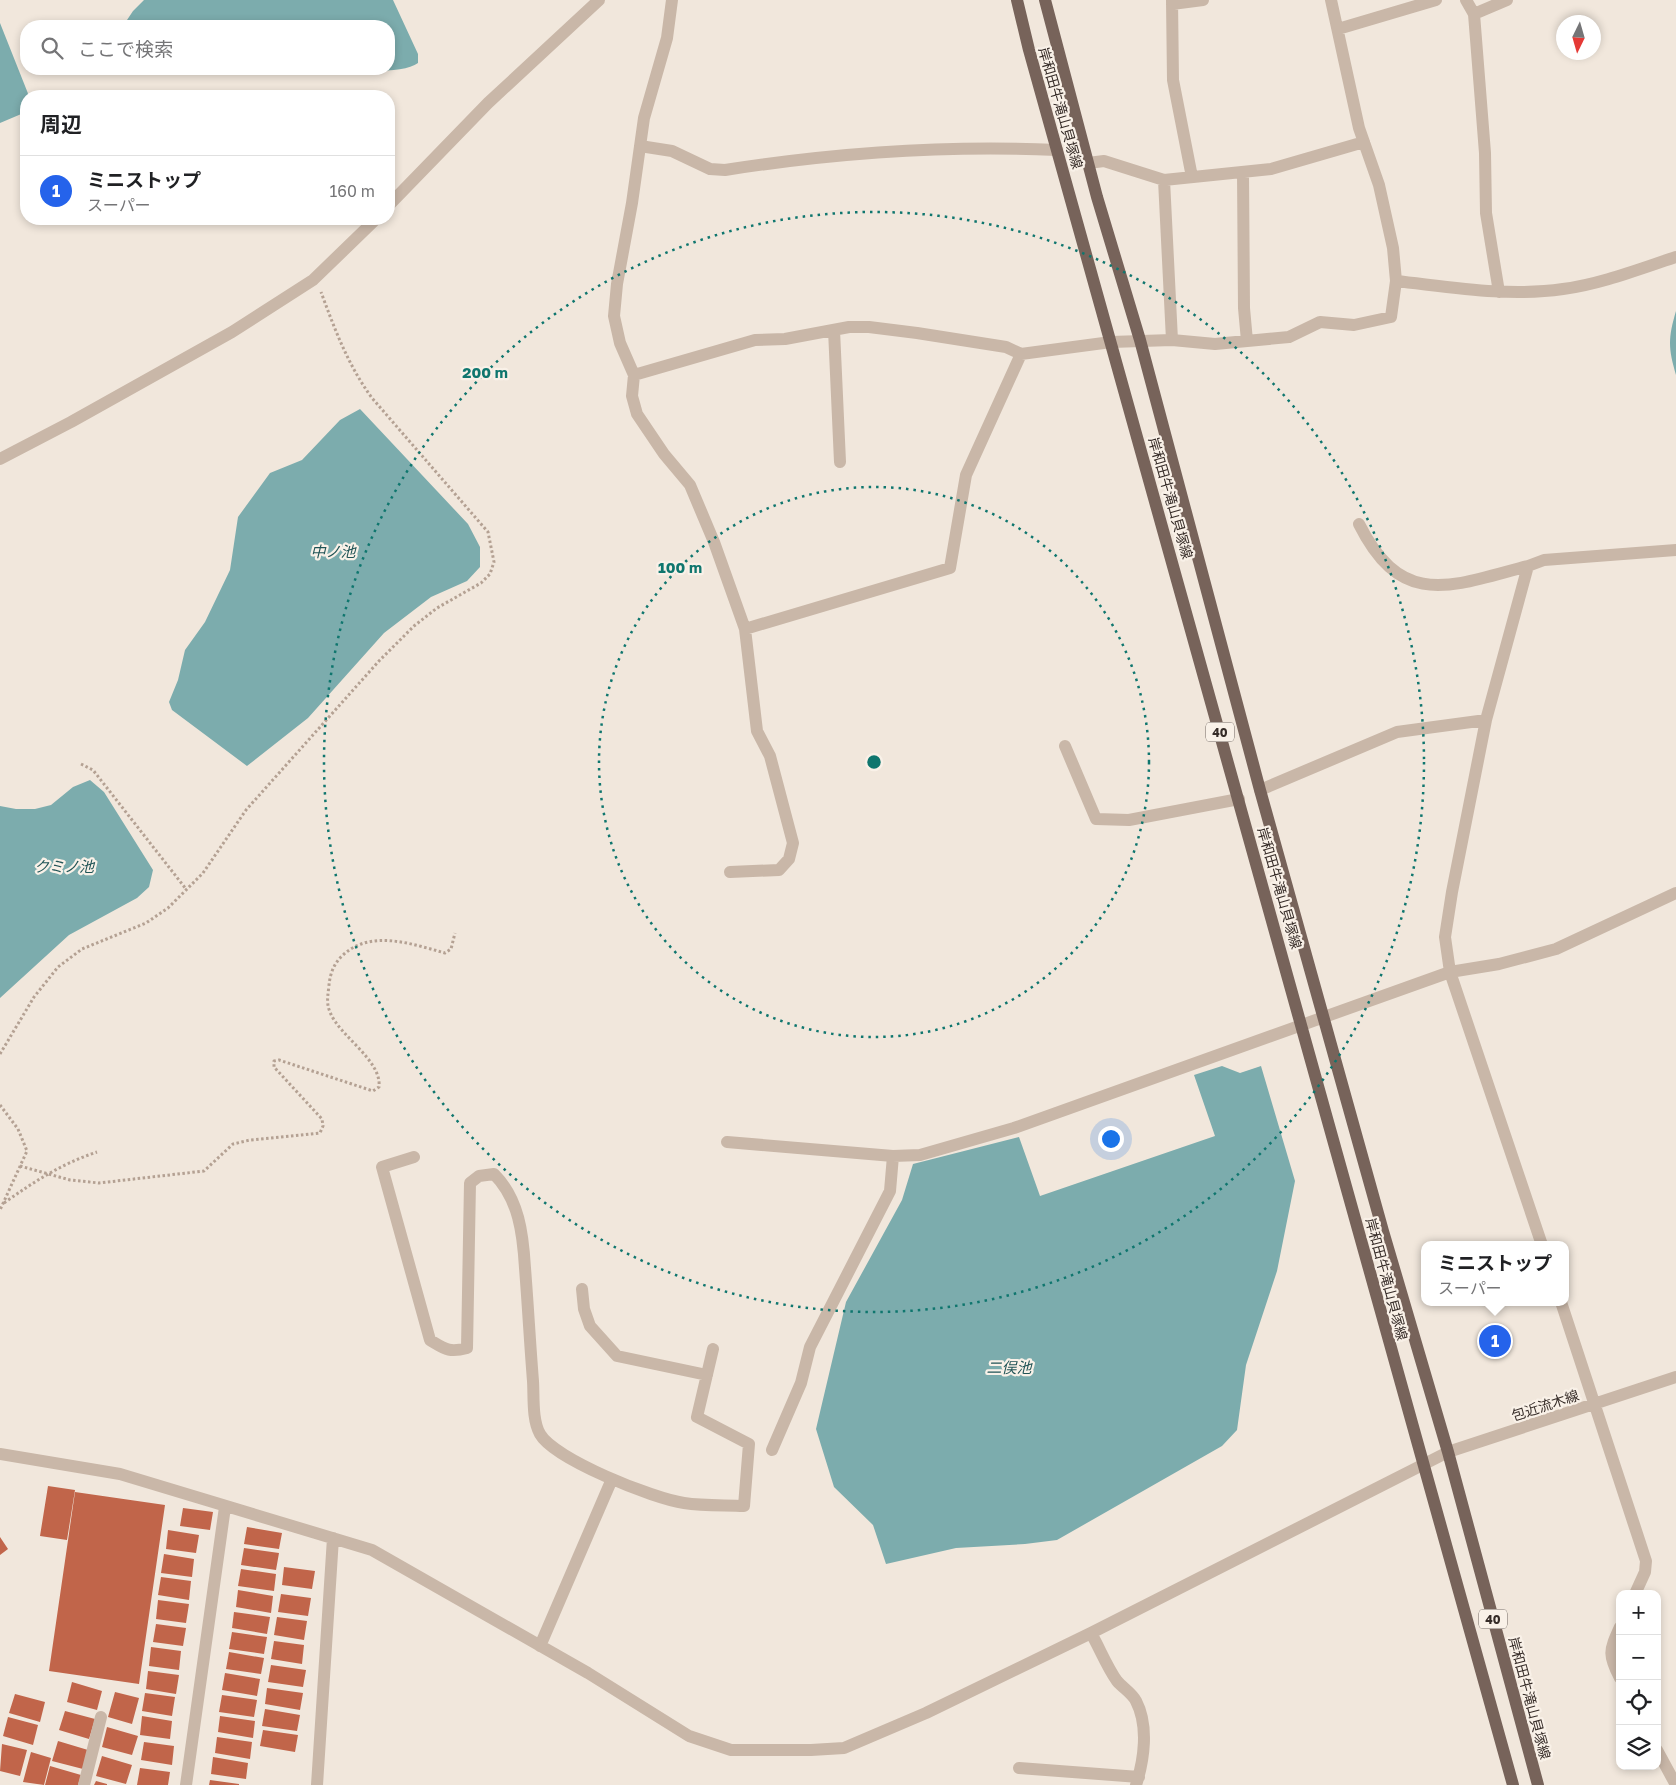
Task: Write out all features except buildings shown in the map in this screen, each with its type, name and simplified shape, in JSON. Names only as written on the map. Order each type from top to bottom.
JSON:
[{"type":"main road","name":"岸和田牛滝山貝塚線","points":[[1017,0],[1057,150],[1302,1025],[1397,1376],[1425,1464],[1513,1785]]},
{"type":"main road","name":"岸和田牛滝山貝塚線","points":[[1046,0],[1088,163],[1140,340],[1260,790],[1325,1017],[1383,1231],[1448,1452],[1538,1785]]},
{"type":"street","points":[[395,199],[488,103],[599,0]]},
{"type":"street","points":[[672,0],[667,38],[644,118],[614,316],[620,343],[634,375],[632,396],[637,414],[664,454],[690,485],[714,542],[745,629],[757,731],[770,756],[793,843],[789,859],[779,870],[730,872]]},
{"type":"street","points":[[1192,177],[1173,80],[1172,2],[1203,0]]},
{"type":"street","points":[[634,375],[755,340],[785,339],[869,326],[1006,347],[1021,354],[1140,340],[1172,340],[1215,344],[1288,337],[1320,322],[1354,325],[1391,317],[1396,281],[1393,248],[1379,185],[1364,142],[1331,0]]},
{"type":"street","points":[[1338,29],[1436,0]]},
{"type":"street","points":[[1466,0],[1474,14],[1486,153],[1486,213],[1499,292]]},
{"type":"street","points":[[1474,14],[1507,0]]},
{"type":"street","points":[[1088,163],[1104,161],[1164,180],[1270,168],[1364,142]]},
{"type":"street","points":[[640,146],[672,150],[710,169],[725,170],[846,156],[992,147],[1057,150]]},
{"type":"street","points":[[1243,172],[1244,308],[1247,341]]},
{"type":"street","points":[[1164,180],[1172,340]]},
{"type":"street","points":[[0,458],[71,422],[232,332],[316,277],[370,225]]},
{"type":"street","points":[[1396,281],[1499,292],[1564,289],[1610,279],[1676,257]]},
{"type":"street","points":[[834,330],[840,462]]},
{"type":"street","points":[[745,629],[950,568],[966,475],[1021,354]]},
{"type":"street","points":[[1359,524],[1370,546],[1392,570],[1407,580],[1423,585],[1455,585],[1544,560],[1676,550]]},
{"type":"street","points":[[1528,566],[1486,720],[1452,892],[1446,937],[1450,972],[1541,1241]]},
{"type":"street","points":[[1260,790],[1397,732],[1486,720]]},
{"type":"street","points":[[1065,746],[1096,819],[1129,820],[1239,799]]},
{"type":"street","points":[[727,1142],[892,1156],[920,1155],[1014,1128],[1450,972],[1499,964],[1556,949],[1676,893]]},
{"type":"street","points":[[772,1450],[802,1383],[810,1347],[890,1191],[892,1156]]},
{"type":"street","points":[[414,1157],[382,1167],[430,1340],[454,1352],[467,1348],[470,1183],[479,1176],[494,1174],[506,1186],[516,1206],[524,1254],[534,1405],[539,1432],[549,1446],[612,1479],[655,1496],[684,1503],[744,1506],[749,1444],[697,1418],[713,1349]]},
{"type":"street","points":[[582,1289],[590,1326],[617,1356],[707,1376]]},
{"type":"street","points":[[1563,1306],[1646,1562],[1645,1572],[1637,1590]]},
{"type":"street","name":"包近流木線","points":[[0,1454],[120,1474],[372,1550],[540,1646],[689,1736],[731,1750],[811,1750],[844,1748],[926,1713],[1091,1633],[1448,1452],[1676,1377]]},
{"type":"street","points":[[540,1646],[612,1479]]},
{"type":"street","points":[[186,1785],[225,1507]]},
{"type":"street","points":[[318,1785],[333,1538]]},
{"type":"street","points":[[1019,1768],[1137,1781],[1144,1743],[1142,1718],[1136,1700],[1117,1681],[1091,1633]]},
{"type":"street","points":[[1616,1635],[1610,1648],[1610,1660],[1616,1671]]},
{"type":"street","points":[[84,1785],[101,1717]]},
{"type":"street","points":[[1661,1757],[1676,1785]]},
{"type":"path","points":[[0,1054],[34,997],[58,967],[82,949],[146,923],[168,908],[203,873],[246,810],[294,759],[379,661],[414,626],[437,608],[481,583],[490,574],[494,562],[488,532],[477,517],[372,398],[356,376],[338,340],[316,277]]},
{"type":"path","points":[[81,764],[93,770],[186,889]]},
{"type":"path","points":[[20,1166],[70,1180],[99,1183],[204,1172],[233,1144],[250,1140],[320,1133],[323,1126],[322,1119],[274,1067],[274,1061],[279,1060],[373,1091],[379,1087],[380,1079],[373,1067],[330,1014],[327,999],[329,979],[336,960],[350,948],[370,940],[402,941],[445,953],[451,949],[455,934]]},
{"type":"path","points":[[0,1105],[18,1130],[28,1151],[0,1210]]},
{"type":"path","points":[[3,1203],[46,1173],[68,1162],[97,1152]]},
{"type":"water","points":[[144,0],[393,0],[418,54],[418,63],[395,70],[395,20],[127,20]]},
{"type":"water","points":[[0,23],[27,90],[20,90],[20,115],[0,123]]},
{"type":"water","points":[[1676,311],[1676,375],[1670,343]]},
{"type":"water","name":"中ノ池","points":[[360,409],[468,524],[480,547],[480,567],[467,581],[431,597],[384,633],[308,718],[247,766],[172,710],[169,702],[178,680],[185,650],[205,622],[230,570],[238,517],[270,473],[302,460],[340,420]]},
{"type":"water","name":"クミノ池","points":[[90,780],[104,792],[153,870],[149,887],[137,898],[69,935],[0,998],[0,806],[16,809],[35,809],[51,805],[73,787]]},
{"type":"water","name":"二俣池","points":[[1222,1066],[1240,1073],[1261,1066],[1295,1181],[1277,1271],[1246,1365],[1237,1430],[1222,1446],[1057,1540],[956,1548],[886,1564],[873,1525],[834,1487],[816,1429],[846,1302],[902,1200],[913,1164],[1019,1137],[1040,1196],[1215,1136],[1194,1075]]},
{"type":"place","name":"ミニストップ","points":[[1495,1341]]}]
